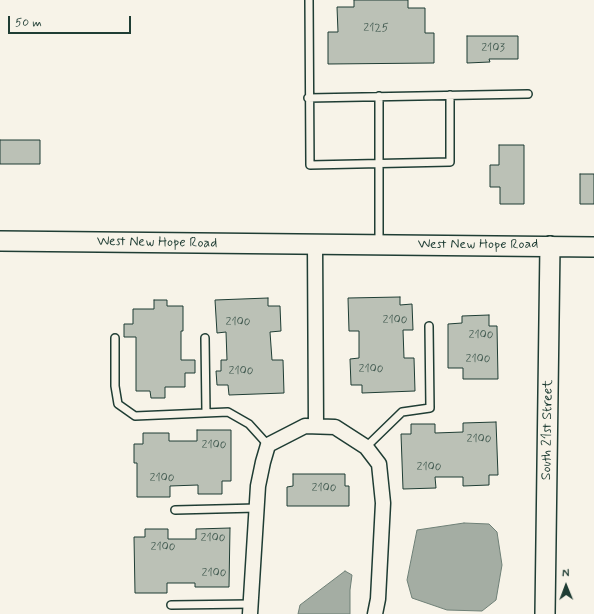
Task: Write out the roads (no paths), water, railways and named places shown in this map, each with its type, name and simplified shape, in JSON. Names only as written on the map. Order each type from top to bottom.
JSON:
[{"type":"main road","name":"West New Hope Road","points":[[0,241],[594,247]]},
{"type":"main road","name":"South 21st Street","points":[[545,614],[550,246]]},
{"type":"street","points":[[314,244],[316,426]]},
{"type":"street","points":[[250,609],[257,508],[262,462],[268,445],[305,426],[316,426],[334,427],[366,447],[379,464],[383,503],[378,599],[375,614]]},
{"type":"lane","points":[[309,0],[308,98],[310,165],[450,162],[450,95]]},
{"type":"lane","points":[[308,98],[528,94]]},
{"type":"lane","points":[[379,96],[379,245]]},
{"type":"lane","points":[[366,447],[402,412],[430,408],[429,326]]},
{"type":"lane","points":[[114,338],[115,386],[118,404],[135,416],[228,412],[249,424],[268,445]]},
{"type":"lane","points":[[205,338],[206,413]]},
{"type":"lane","points":[[175,510],[257,508]]},
{"type":"lane","points":[[171,605],[250,609]]}]
